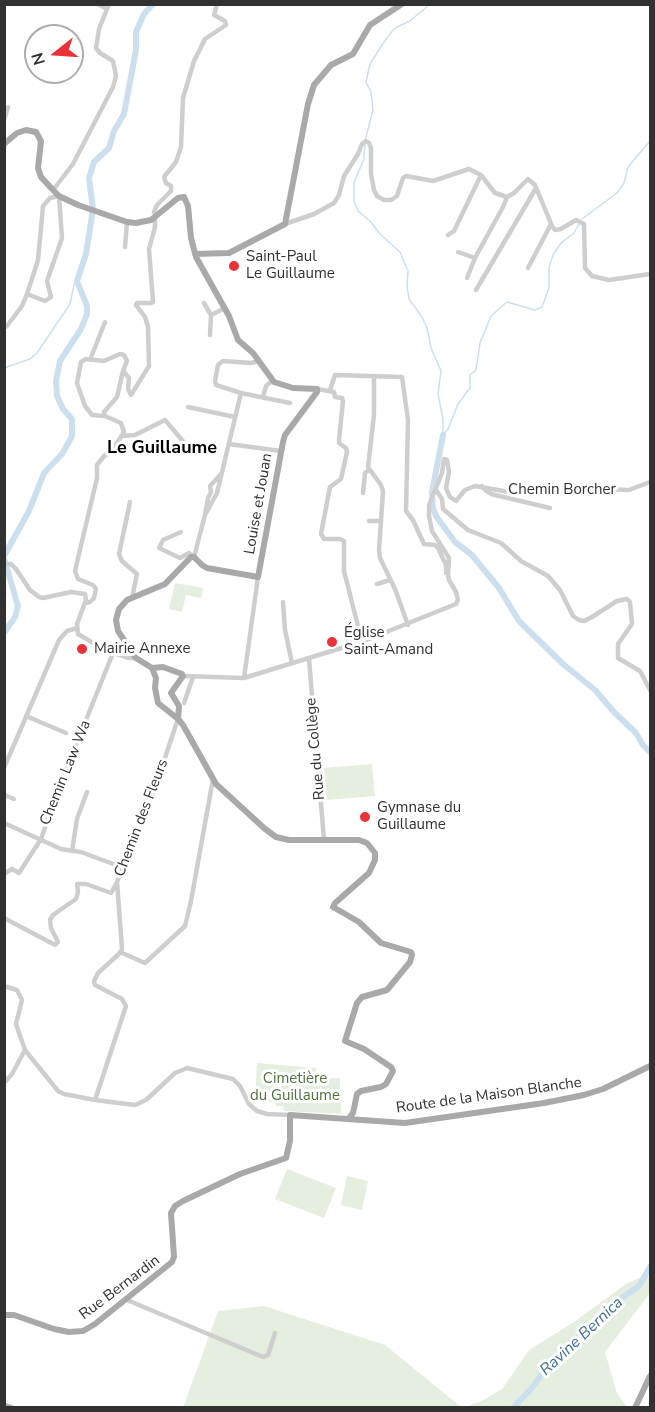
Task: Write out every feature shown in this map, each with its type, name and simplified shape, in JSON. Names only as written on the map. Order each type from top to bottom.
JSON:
[{"type":"main road","points":[[195,254],[229,253],[285,224],[308,104],[314,85],[332,65],[353,54],[370,25],[402,4]]},
{"type":"main road","points":[[4,144],[17,133],[26,130],[36,132],[40,141],[38,168],[41,177],[59,196],[127,222],[136,223],[155,217],[180,197],[184,198],[190,216],[190,238],[195,254],[225,308],[238,340],[259,360],[272,381],[293,388],[317,389]]},
{"type":"main road","name":"Louise et Jouan","points":[[194,557],[207,568],[258,577],[285,435],[317,389]]},
{"type":"main road","points":[[194,557],[186,560],[165,584],[122,604],[116,620],[121,637],[136,658],[152,668],[156,678],[158,703],[178,719],[213,779],[276,837],[289,840],[359,840],[367,843],[375,853],[375,860],[369,873],[334,903],[334,909],[359,922],[381,943],[411,952],[412,955],[410,962],[387,990],[362,997],[357,1003],[345,1041],[364,1048],[391,1067],[393,1071],[386,1084],[358,1092],[350,1114],[339,1117],[290,1114]]},
{"type":"main road","points":[[152,668],[163,667],[183,676],[171,693],[179,706],[178,719]]},
{"type":"main road","name":"Route de la Maison Blanche","points":[[350,1114],[358,1119],[405,1123],[544,1103],[603,1089],[651,1066]]},
{"type":"main road","name":"Rue Bernardin","points":[[4,1315],[14,1315],[54,1329],[69,1332],[83,1331],[127,1300],[172,1262],[174,1257],[171,1213],[175,1206],[230,1179],[286,1158],[290,1141],[290,1114]]},
{"type":"main road","points":[[635,1407],[651,1376]]},
{"type":"main road","points":[[4,1406],[11,1407]]},
{"type":"street","points":[[53,190],[73,164],[113,87],[116,76],[113,61],[96,48],[99,29],[108,7],[98,4]]},
{"type":"street","points":[[123,371],[129,378],[128,389],[131,395],[147,372],[150,359],[147,321],[136,305],[153,302],[149,249],[155,227],[154,212],[157,205],[171,191],[171,186],[166,183],[164,177],[176,162],[181,147],[183,98],[194,61],[205,39],[226,26],[225,21],[214,15],[217,4]]},
{"type":"street","points":[[4,120],[8,107]]},
{"type":"street","points":[[285,224],[314,214],[334,203],[339,195],[344,176],[366,141],[371,148],[371,174],[374,189],[377,196],[384,200],[391,200],[397,196],[403,178],[406,176],[433,181],[469,169],[481,175],[495,193],[507,197]]},
{"type":"street","points":[[448,235],[458,225],[481,175]]},
{"type":"street","points":[[467,278],[507,197],[528,179],[536,188],[555,230],[576,220],[584,224],[585,268],[592,276],[609,280],[651,274]]},
{"type":"street","points":[[476,290],[536,188]]},
{"type":"street","points":[[4,327],[22,306],[38,260],[43,206],[50,198],[59,196],[62,238],[47,281],[51,297],[50,300],[45,301],[27,294]]},
{"type":"street","points":[[124,247],[127,222]]},
{"type":"street","points":[[528,268],[551,224]]},
{"type":"street","points":[[458,252],[476,258]]},
{"type":"street","points":[[204,303],[211,315],[210,335]]},
{"type":"street","points":[[211,315],[225,308]]},
{"type":"street","points":[[90,360],[105,322]]},
{"type":"street","points":[[85,603],[94,598],[96,589],[93,585],[78,579],[75,571],[97,478],[97,465],[104,456],[112,451],[124,432],[121,423],[105,416],[92,415],[88,411],[77,383],[83,359],[104,361],[124,354],[127,361],[120,391],[106,408],[105,416]]},
{"type":"street","points":[[259,360],[254,363],[225,361],[219,363],[216,385],[241,393],[290,403]]},
{"type":"street","points":[[183,676],[244,678],[364,641],[456,604],[458,600],[456,592],[446,574],[446,565],[438,548],[435,545],[424,544],[415,523],[406,511],[408,420],[402,377],[335,375],[330,390]]},
{"type":"street","points":[[363,493],[365,473],[369,470],[374,415],[374,376]]},
{"type":"street","points":[[263,397],[266,386],[272,381]]},
{"type":"street","points":[[317,389],[330,390],[334,392],[335,397],[342,398],[343,401],[339,443],[346,448],[347,452],[341,479],[330,487],[321,534],[324,539],[340,538],[344,541],[344,571],[364,641]]},
{"type":"street","points":[[205,515],[217,493],[241,393]]},
{"type":"street","points":[[188,407],[235,417]]},
{"type":"street","points":[[122,436],[135,435],[165,420],[187,446],[203,450]]},
{"type":"street","points":[[229,444],[281,451]]},
{"type":"street","points":[[449,580],[449,558],[432,531],[429,505],[444,459],[447,460],[449,472],[446,488],[452,500],[456,501],[468,488],[482,486],[492,494],[550,508]]},
{"type":"street","points":[[369,470],[381,485],[380,558],[408,625]]},
{"type":"street","points":[[194,557],[211,492],[210,486],[222,473]]},
{"type":"street","name":"Chemin Borcher","points":[[482,486],[509,492],[553,493],[581,488],[629,490],[651,482]]},
{"type":"street","points":[[435,492],[442,499],[443,508],[468,530],[501,543],[521,561],[541,570],[548,576],[560,590],[573,616],[579,620],[584,621],[617,601],[627,599],[630,602],[632,624],[618,644],[618,658],[640,671],[651,690]]},
{"type":"street","points":[[130,502],[119,554],[122,561],[137,574],[132,598]]},
{"type":"street","points":[[369,521],[381,521]]},
{"type":"street","points":[[181,532],[163,540],[160,550],[180,558],[189,553],[192,553],[194,557]]},
{"type":"street","points":[[8,564],[39,597],[78,592],[85,594],[85,603],[77,628],[78,634],[113,653],[136,658]]},
{"type":"street","points":[[244,678],[258,577]]},
{"type":"street","points":[[378,584],[390,580]]},
{"type":"street","points":[[4,597],[5,586]]},
{"type":"street","points":[[283,602],[285,630],[292,663]]},
{"type":"street","points":[[4,768],[58,640],[67,631],[77,628]]},
{"type":"street","name":"Chemin Law Wa","points":[[4,874],[12,869],[19,873],[41,839],[63,777],[113,653]]},
{"type":"street","name":"Rue du Collège","points":[[309,658],[324,840]]},
{"type":"street","points":[[184,703],[193,677]]},
{"type":"street","points":[[26,716],[66,733]]},
{"type":"street","name":"Chemin des Fleurs","points":[[120,952],[122,949],[117,882],[148,807],[178,719]]},
{"type":"street","points":[[95,1100],[126,1006],[122,999],[95,985],[94,981],[98,973],[120,952],[147,962],[185,926],[213,779]]},
{"type":"street","points":[[72,851],[77,819],[87,792]]},
{"type":"street","points":[[4,795],[14,799]]},
{"type":"street","points":[[4,823],[61,849],[81,852],[124,868]]},
{"type":"street","points":[[4,918],[55,945],[58,942],[51,928],[51,917],[76,899],[77,884],[86,884],[111,893],[117,882]]},
{"type":"street","points":[[4,986],[17,990],[22,1000],[16,1024],[26,1050],[58,1091],[95,1100],[127,1105],[139,1104],[179,1070],[188,1068],[233,1079],[240,1086],[249,1104],[260,1112],[290,1114]]},
{"type":"street","points":[[4,1083],[26,1050]]},
{"type":"street","points":[[127,1300],[263,1357],[268,1355],[275,1333]]},
{"type":"green space","points":[[175,583],[203,588],[201,598],[186,595],[182,612],[169,609]]},
{"type":"green space","points":[[372,764],[375,796],[326,800],[324,768]]},
{"type":"green space","name":"Cimetière du Guillaume","points":[[257,1063],[316,1068],[315,1079],[340,1078],[341,1114],[284,1111],[283,1106],[276,1106],[275,1102],[255,1101]]},
{"type":"green space","points":[[287,1169],[336,1188],[324,1218],[275,1199]]},
{"type":"green space","points":[[347,1176],[368,1181],[362,1210],[341,1205]]},
{"type":"green space","points":[[646,1275],[650,1279],[650,1293],[605,1352],[617,1393],[627,1407],[469,1407],[502,1389],[529,1350],[574,1322],[626,1284]]},
{"type":"green space","points":[[264,1306],[385,1345],[461,1407],[183,1408],[218,1311]]},
{"type":"waterway","points":[[4,556],[29,511],[44,473],[62,454],[72,436],[72,419],[63,409],[57,396],[56,381],[60,361],[81,329],[87,314],[87,306],[77,281],[86,254],[93,209],[89,178],[94,162],[109,148],[114,131],[124,114],[136,50],[136,32],[144,14],[153,4]]},
{"type":"waterway","points":[[365,141],[373,110],[371,92],[366,82],[370,64],[395,28],[410,21],[430,4]]},
{"type":"waterway","points":[[582,219],[617,193],[624,183],[628,167],[650,141]]},
{"type":"waterway","points":[[365,145],[364,159],[354,182],[354,201],[358,211],[400,252],[408,271],[409,299],[427,328],[431,348],[441,371],[438,394],[443,419],[443,435]]},
{"type":"waterway","points":[[443,435],[448,429],[458,404],[470,388],[470,375],[476,370],[480,343],[491,316],[507,302],[535,310],[542,307],[549,288],[549,268],[553,255],[561,243],[574,233],[579,224]]},
{"type":"waterway","points":[[4,368],[30,359],[37,353],[70,304],[77,281]]},
{"type":"waterway","points":[[443,435],[432,492],[436,516],[455,542],[472,555],[499,588],[519,621],[563,664],[595,690],[636,733],[650,752]]},
{"type":"waterway","points":[[4,558],[18,606],[15,617],[4,633]]},
{"type":"waterway","name":"Ravine Bernica","points":[[513,1408],[531,1389],[550,1363],[619,1300],[639,1286],[650,1267]]},
{"type":"place","name":"Saint-Paul Le Guillaume","points":[[234,266]]},
{"type":"place","name":"Église Saint-Amand","points":[[332,642]]},
{"type":"place","name":"Mairie Annexe","points":[[82,649]]},
{"type":"place","name":"Gymnase du Guillaume","points":[[365,817]]},
{"type":"district","name":"Le Guillaume","points":[[162,449]]}]
